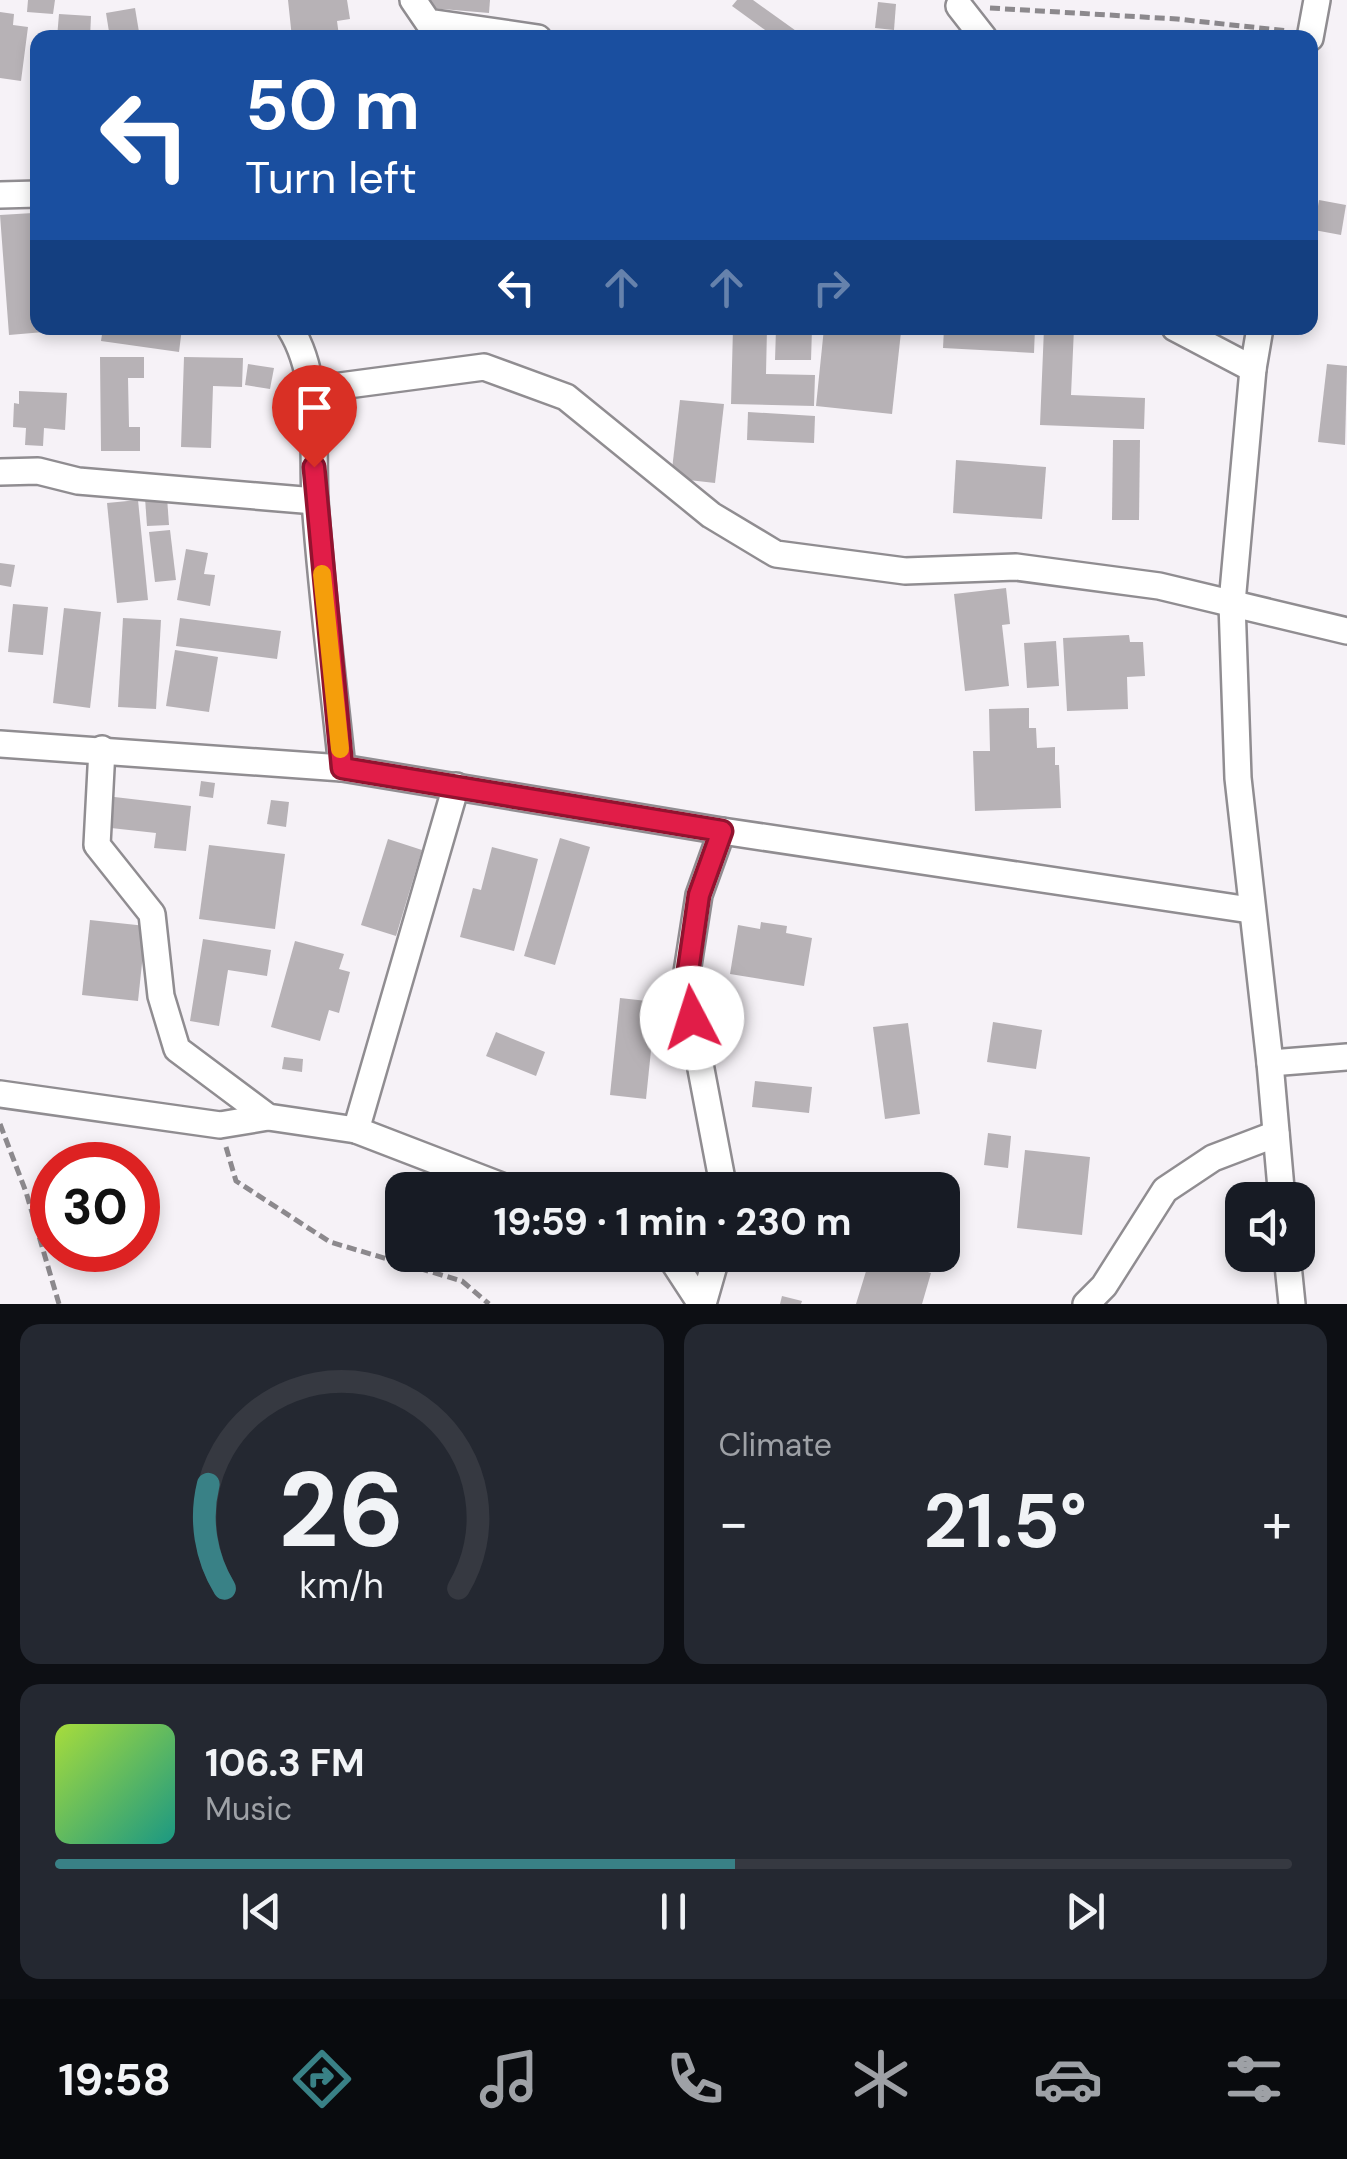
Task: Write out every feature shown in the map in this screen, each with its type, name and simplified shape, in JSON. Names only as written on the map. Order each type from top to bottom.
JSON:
[{"type":"street","points":[[413,0],[428,22],[483,30]]},
{"type":"street","points":[[1311,30],[1317,0]]},
{"type":"street","points":[[958,6],[978,30]]},
{"type":"street","points":[[0,195],[30,194]]},
{"type":"street","points":[[294,335],[310,390],[315,501],[342,768]]},
{"type":"street","points":[[1188,335],[1253,368]]},
{"type":"street","points":[[1259,335],[1232,603],[1238,778],[1280,1182]]},
{"type":"street","points":[[310,390],[484,366],[566,397],[711,515],[776,554],[904,571],[1016,566],[1159,586],[1347,631]]},
{"type":"street","points":[[0,472],[38,471],[78,481],[315,501]]},
{"type":"street","points":[[0,744],[342,768],[722,831],[1250,910]]},
{"type":"street","points":[[102,749],[97,845],[152,914],[161,996],[176,1049],[268,1117]]},
{"type":"street","points":[[356,1130],[456,786]]},
{"type":"street","points":[[721,1172],[686,985],[699,895],[722,831]]},
{"type":"street","points":[[1270,1064],[1347,1057]]},
{"type":"street","points":[[0,1094],[220,1124],[268,1117],[356,1130],[465,1172]]},
{"type":"street","points":[[1086,1304],[1104,1286],[1166,1190],[1213,1158],[1276,1134]]},
{"type":"street","points":[[680,1272],[702,1304]]},
{"type":"street","points":[[702,1304],[712,1272]]},
{"type":"street","points":[[1289,1272],[1292,1304]]},
{"type":"path","points":[[958,6],[1176,19],[1263,30]]},
{"type":"path","points":[[0,1124],[26,1192],[60,1304]]},
{"type":"path","points":[[220,1124],[236,1181],[330,1242],[462,1281],[490,1304]]},
{"type":"building","points":[[28,0],[55,0],[53,14],[27,12]]},
{"type":"building","points":[[288,0],[347,0],[350,19],[337,21],[338,30],[291,30]]},
{"type":"building","points":[[430,0],[490,0],[489,13],[430,8]]},
{"type":"building","points":[[737,0],[753,0],[795,30],[765,30],[732,6]]},
{"type":"building","points":[[878,2],[896,4],[894,30],[875,28]]},
{"type":"building","points":[[135,8],[139,30],[109,30],[106,13]]},
{"type":"building","points":[[0,12],[14,14],[13,25],[28,27],[21,81],[0,78]]},
{"type":"building","points":[[59,14],[91,16],[90,30],[58,30]]},
{"type":"building","points":[[1319,200],[1346,205],[1341,235],[1318,231]]},
{"type":"building","points":[[30,213],[30,333],[9,335],[0,215]]},
{"type":"building","points":[[102,335],[181,335],[179,352],[101,341]]},
{"type":"building","points":[[733,335],[767,335],[766,374],[815,375],[814,406],[731,404]]},
{"type":"building","points":[[776,335],[812,335],[811,360],[775,360]]},
{"type":"building","points":[[823,335],[901,335],[892,414],[816,406]]},
{"type":"building","points":[[944,335],[1035,335],[1034,353],[943,348]]},
{"type":"building","points":[[1044,335],[1074,335],[1071,395],[1145,398],[1144,429],[1040,425]]},
{"type":"building","points":[[100,357],[144,357],[144,378],[128,378],[129,427],[140,427],[140,451],[101,451]]},
{"type":"building","points":[[184,357],[243,358],[242,387],[213,386],[211,448],[181,447]]},
{"type":"building","points":[[248,364],[274,368],[270,389],[245,385]]},
{"type":"building","points":[[1327,364],[1347,366],[1345,445],[1318,442]]},
{"type":"building","points":[[19,391],[67,393],[65,430],[44,428],[43,446],[25,445],[26,428],[13,427]]},
{"type":"building","points":[[680,400],[724,404],[715,483],[671,478]]},
{"type":"building","points":[[748,412],[815,416],[814,443],[747,440]]},
{"type":"building","points":[[1113,440],[1140,440],[1139,520],[1112,520]]},
{"type":"building","points":[[956,460],[1046,467],[1042,519],[953,513]]},
{"type":"building","points":[[167,497],[169,525],[147,526],[145,498]]},
{"type":"building","points":[[138,500],[148,600],[117,603],[107,503]]},
{"type":"building","points":[[170,530],[176,580],[155,582],[149,532]]},
{"type":"building","points":[[186,549],[208,553],[204,574],[215,575],[210,606],[177,600]]},
{"type":"building","points":[[0,563],[15,565],[11,587],[0,585]]},
{"type":"building","points":[[1006,588],[1010,624],[1002,625],[1009,686],[965,691],[954,594]]},
{"type":"building","points":[[13,604],[48,607],[43,655],[8,652]]},
{"type":"building","points":[[64,608],[101,612],[90,708],[53,703]]},
{"type":"building","points":[[123,618],[161,620],[156,709],[118,707]]},
{"type":"building","points":[[180,618],[281,631],[277,659],[176,646]]},
{"type":"building","points":[[1129,635],[1130,642],[1143,642],[1145,676],[1127,677],[1128,709],[1067,711],[1063,638]]},
{"type":"building","points":[[1056,641],[1059,686],[1027,688],[1024,643]]},
{"type":"building","points":[[175,650],[218,657],[209,712],[166,706]]},
{"type":"building","points":[[1029,708],[1029,728],[1036,728],[1037,748],[1055,747],[1061,808],[975,811],[973,751],[990,751],[989,709]]},
{"type":"building","points":[[201,781],[215,783],[213,798],[199,796]]},
{"type":"building","points":[[106,796],[191,806],[186,851],[154,848],[156,833],[102,827]]},
{"type":"building","points":[[271,800],[289,802],[286,827],[267,824]]},
{"type":"building","points":[[560,838],[590,847],[555,965],[524,956]]},
{"type":"building","points":[[388,839],[422,850],[396,936],[361,925]]},
{"type":"building","points":[[209,845],[285,854],[275,929],[199,919]]},
{"type":"building","points":[[492,847],[538,859],[514,951],[460,937],[473,888],[481,890]]},
{"type":"building","points":[[90,920],[146,926],[138,1001],[82,995]]},
{"type":"building","points":[[761,922],[787,926],[786,933],[812,938],[804,986],[730,974],[738,925],[760,929]]},
{"type":"building","points":[[203,939],[271,950],[267,976],[228,970],[219,1026],[190,1021]]},
{"type":"building","points":[[295,941],[344,954],[339,969],[350,972],[339,1013],[329,1010],[320,1041],[271,1027]]},
{"type":"building","points":[[620,998],[656,1002],[646,1099],[610,1095]]},
{"type":"building","points":[[993,1022],[1042,1030],[1036,1069],[987,1062]]},
{"type":"building","points":[[908,1023],[920,1114],[885,1119],[873,1027]]},
{"type":"building","points":[[496,1032],[545,1052],[536,1076],[486,1056]]},
{"type":"building","points":[[284,1057],[303,1059],[302,1072],[282,1069]]},
{"type":"building","points":[[755,1081],[812,1087],[809,1113],[752,1107]]},
{"type":"building","points":[[988,1133],[1011,1136],[1008,1168],[984,1165]]},
{"type":"building","points":[[1025,1150],[1090,1157],[1082,1235],[1017,1228]]},
{"type":"building","points":[[866,1272],[931,1273],[922,1304],[856,1304]]},
{"type":"building","points":[[782,1296],[802,1301],[801,1304],[780,1304]]},
{"type":"slow traffic","points":[[322,574],[340,749]]},
{"type":"route","points":[[314,467],[342,768],[722,831],[699,895],[686,985],[692,1018]]}]
